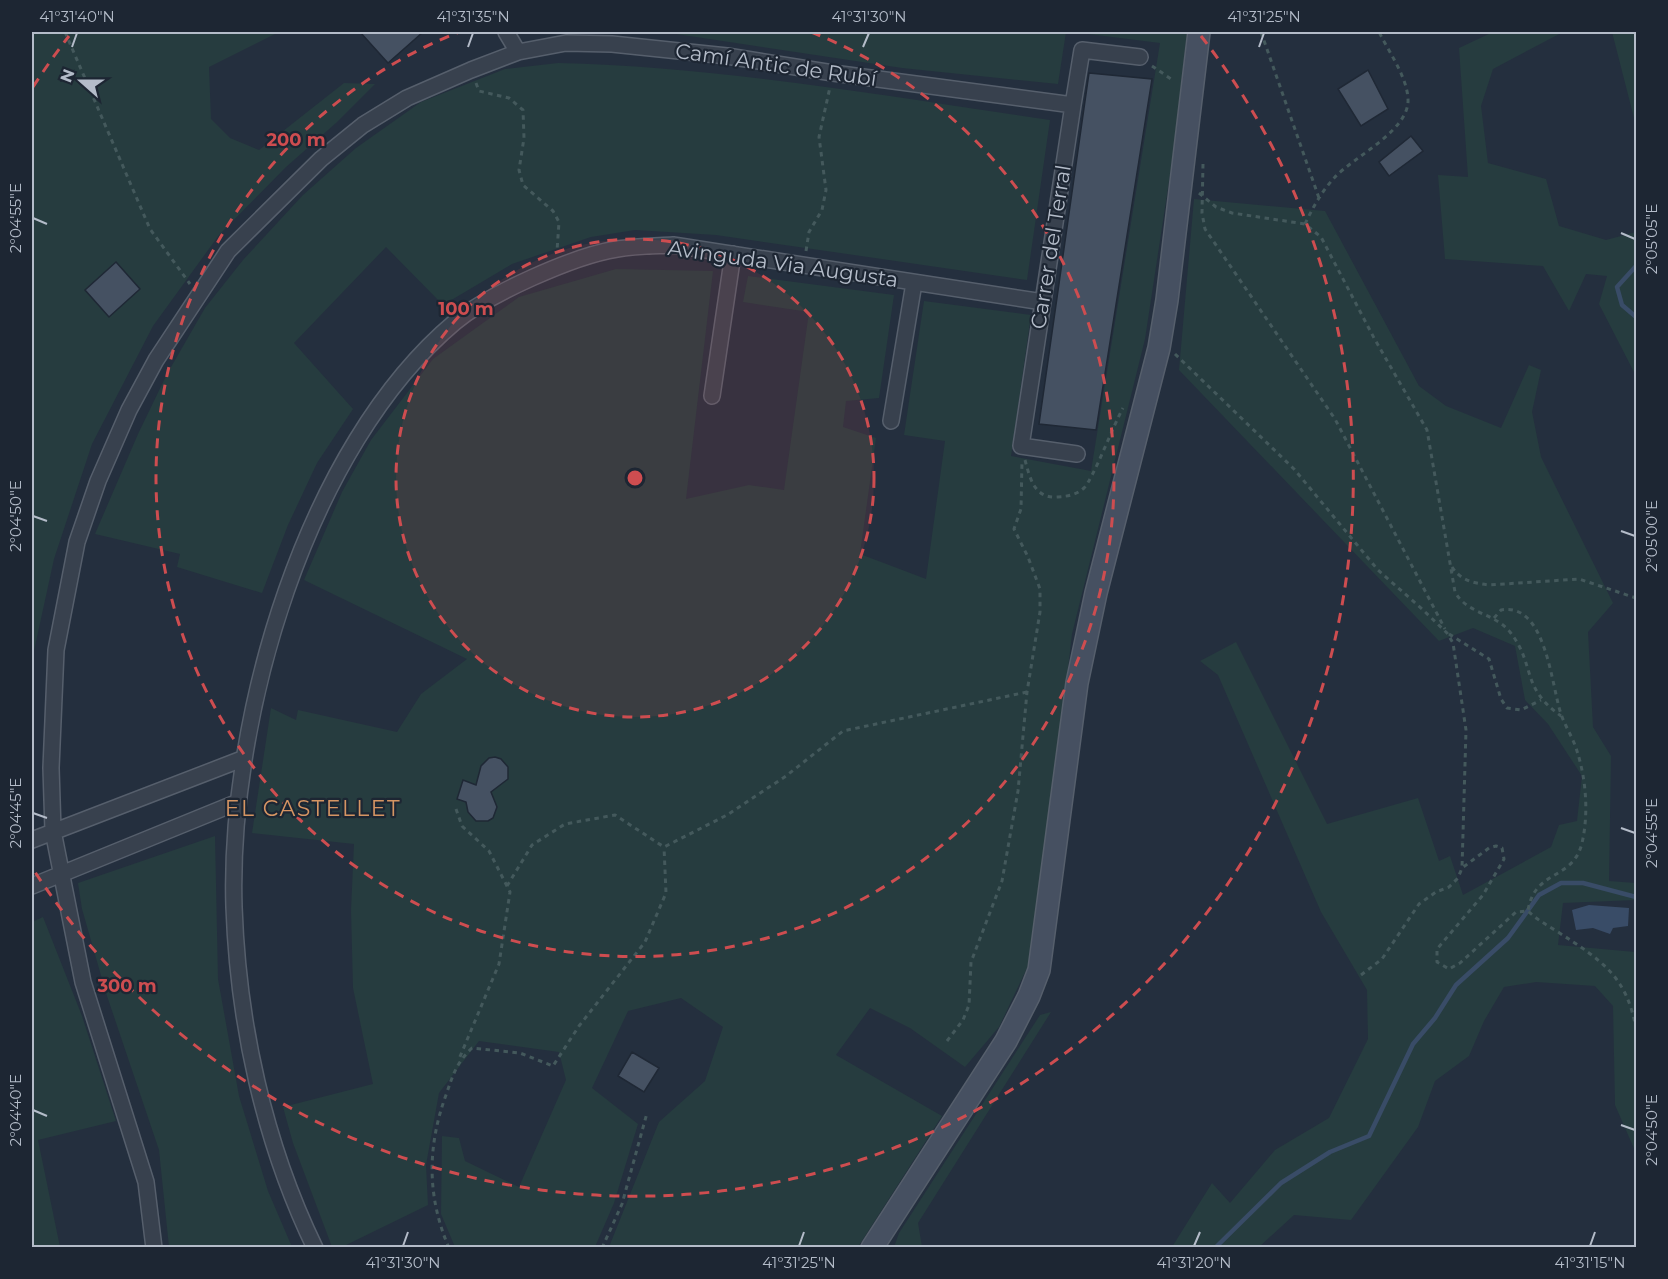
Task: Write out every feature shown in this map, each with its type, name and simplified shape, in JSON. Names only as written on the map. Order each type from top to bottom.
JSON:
[{"type":"main road","points":[[872,1248],[1006,1041],[1029,996],[1039,970],[1077,683],[1096,593],[1159,348],[1167,300],[1199,32]]},
{"type":"street","points":[[506,32],[518,52]]},
{"type":"street","name":"Camí Antic de Rubí","points":[[154,1248],[146,1182],[83,982],[53,831],[51,746],[56,650],[77,542],[98,482],[129,410],[156,360],[228,251],[321,159],[363,125],[398,104],[471,70],[518,52],[566,43],[612,44],[727,56],[833,73],[1073,105]]},
{"type":"street","name":"Carrer del Terral","points":[[1077,454],[1021,446],[1073,105],[1082,50],[1140,57]]},
{"type":"street","name":"Avinguda Via Augusta","points":[[315,1248],[283,1170],[259,1088],[249,1039],[234,907],[242,759],[259,680],[283,598],[332,484],[367,424],[405,373],[456,321],[505,290],[556,268],[616,249],[672,245],[1043,302]]},
{"type":"street","points":[[712,396],[733,254]]},
{"type":"street","points":[[891,421],[914,282]]},
{"type":"street","points":[[32,840],[242,759]]},
{"type":"street","points":[[32,886],[238,802]]},
{"type":"path","points":[[65,32],[150,229],[198,295]]},
{"type":"path","points":[[1262,32],[1319,198]]},
{"type":"path","points":[[1305,224],[1319,198],[1344,168],[1395,129],[1406,112],[1407,93],[1379,32]]},
{"type":"path","points":[[471,70],[479,91],[509,98],[523,110],[524,138],[519,170],[523,185],[553,211],[559,222],[556,268]]},
{"type":"path","points":[[804,265],[809,232],[822,210],[826,190],[819,137],[833,73]]},
{"type":"path","points":[[1361,975],[1382,959],[1419,904],[1436,892],[1449,887],[1458,878],[1462,868],[1466,730],[1453,643],[1335,419],[1205,229],[1202,213],[1204,200],[1232,213],[1305,224],[1321,237],[1374,338],[1424,422],[1455,592],[1460,601],[1504,625],[1518,643],[1532,686],[1541,700],[1561,716]]},
{"type":"path","points":[[1159,348],[1179,356],[1294,469],[1378,570],[1447,633],[1489,659],[1501,699],[1507,708],[1521,710],[1541,700]]},
{"type":"path","points":[[946,1041],[963,1020],[969,1005],[971,962],[1002,881],[1018,791],[1027,692],[1040,612],[1040,589],[1014,529]]},
{"type":"path","points":[[1451,566],[1456,574],[1477,583],[1489,585],[1579,579],[1636,598]]},
{"type":"path","points":[[1494,618],[1501,610],[1508,609],[1519,610],[1527,616],[1548,660],[1561,716],[1584,772],[1582,842],[1577,858],[1569,867],[1534,890],[1528,911]]},
{"type":"path","points":[[664,848],[727,815],[786,776],[843,731],[1027,692]]},
{"type":"path","points":[[449,1248],[436,1207],[430,1168],[437,1119],[458,1061],[499,964],[510,892],[489,851],[462,826],[456,809]]},
{"type":"path","points":[[507,886],[532,844],[565,824],[615,815],[664,848]]},
{"type":"path","points":[[1462,868],[1489,848],[1496,846],[1502,848],[1504,859],[1483,895],[1437,949],[1437,962],[1449,969],[1460,963],[1516,912],[1528,911],[1535,918],[1584,949],[1611,972],[1628,994],[1636,1029]]},
{"type":"path","points":[[458,1061],[472,1048],[520,1053],[553,1066],[579,1026],[645,942],[666,893],[664,848]]},
{"type":"path","points":[[602,1248],[622,1204],[647,1113]]},
{"type":"green space","points":[[32,32],[279,32],[209,67],[211,119],[230,138],[259,150],[344,83],[375,84],[336,123],[286,167],[219,235],[153,326],[92,444],[54,559],[32,660]]},
{"type":"green space","points":[[663,32],[1066,32],[1058,84],[902,68]]},
{"type":"green space","points":[[1072,32],[1187,32],[1173,155],[1145,339],[1072,634],[1045,868],[1029,964],[999,1027],[965,1067],[910,1028],[870,1008],[836,1055],[942,1116],[858,1247],[609,1247],[659,1122],[705,1081],[723,1027],[681,998],[628,1011],[592,1088],[638,1124],[614,1203],[595,1247],[455,1247],[441,1214],[442,1136],[459,1138],[465,1161],[519,1187],[566,1080],[559,1052],[479,1041],[439,1093],[426,1165],[428,1205],[342,1247],[332,1247],[293,1143],[283,1107],[373,1084],[353,988],[351,910],[354,844],[252,833],[271,708],[296,720],[298,710],[397,732],[421,694],[467,659],[304,580],[342,492],[371,440],[433,359],[519,297],[616,269],[713,271],[686,499],[749,485],[784,490],[809,312],[743,302],[748,276],[894,295],[879,398],[846,401],[843,427],[876,438],[860,554],[926,579],[945,441],[904,435],[924,301],[1031,315],[1011,456],[1091,471],[1160,43]]},
{"type":"green space","points":[[1493,32],[1563,32],[1493,69],[1481,106],[1488,163],[1546,179],[1559,226],[1606,240],[1636,232],[1636,376],[1599,304],[1607,276],[1586,274],[1569,311],[1543,266],[1445,259],[1438,175],[1468,177],[1459,48]]},
{"type":"green space","points":[[1612,32],[1636,32],[1636,122],[1634,118]]},
{"type":"green space","points":[[558,63],[743,76],[1050,120],[1027,280],[716,235],[635,230],[591,237],[512,264],[443,305],[386,247],[294,343],[353,409],[317,463],[288,525],[262,593],[177,567],[180,554],[95,534],[138,434],[167,374],[205,308],[243,260],[303,195],[356,148],[421,102],[505,69]]},
{"type":"green space","points":[[1194,199],[1325,211],[1419,386],[1446,406],[1501,428],[1529,365],[1541,370],[1532,412],[1541,457],[1613,603],[1588,632],[1593,727],[1611,756],[1609,881],[1636,883],[1636,900],[1563,903],[1558,945],[1635,952],[1636,942],[1636,1153],[1615,1105],[1613,1006],[1595,986],[1536,982],[1504,987],[1484,1021],[1469,1056],[1435,1081],[1418,1127],[1351,1220],[1294,1215],[1259,1247],[1172,1247],[1212,1183],[1230,1203],[1275,1150],[1329,1118],[1368,1039],[1367,990],[1321,912],[1218,675],[1200,661],[1236,642],[1327,824],[1418,798],[1439,861],[1450,856],[1463,895],[1551,847],[1559,825],[1577,821],[1582,776],[1548,724],[1525,700],[1515,646],[1473,628],[1439,641],[1179,370]]},
{"type":"green space","points":[[215,836],[218,979],[239,1096],[268,1191],[292,1247],[169,1247],[159,1150],[106,993],[82,909],[78,883]]},
{"type":"green space","points":[[43,917],[82,1016],[116,1121],[38,1140],[60,1247],[32,1247],[32,922]]},
{"type":"green space","points":[[1051,1012],[918,1223],[922,1247],[894,1247],[899,1233],[1040,1015]]},
{"type":"water","points":[[1589,905],[1629,908],[1628,926],[1613,928],[1610,934],[1593,928],[1576,930],[1572,910]]},
{"type":"building","points":[[360,32],[423,32],[388,63]]},
{"type":"building","points":[[1368,70],[1388,109],[1361,126],[1338,89]]},
{"type":"building","points":[[1089,73],[1152,79],[1096,430],[1039,424]]},
{"type":"building","points":[[1411,136],[1423,151],[1389,176],[1379,162]]},
{"type":"building","points":[[116,262],[140,289],[109,317],[85,290]]},
{"type":"building","points":[[489,758],[501,759],[508,767],[508,779],[491,792],[497,807],[493,818],[488,821],[476,821],[468,812],[466,802],[457,799],[463,780],[476,785],[481,766]]},
{"type":"building","points":[[632,1052],[659,1068],[644,1092],[618,1076]]},
{"type":"waterway","points":[[1636,266],[1617,287],[1622,305],[1636,317]]},
{"type":"waterway","points":[[1215,1248],[1281,1183],[1330,1152],[1369,1136],[1413,1044],[1435,1018],[1456,985],[1508,938],[1539,895],[1561,883],[1583,883],[1636,897]]},
{"type":"district","name":"EL CASTELLET","points":[[313,808]]}]
